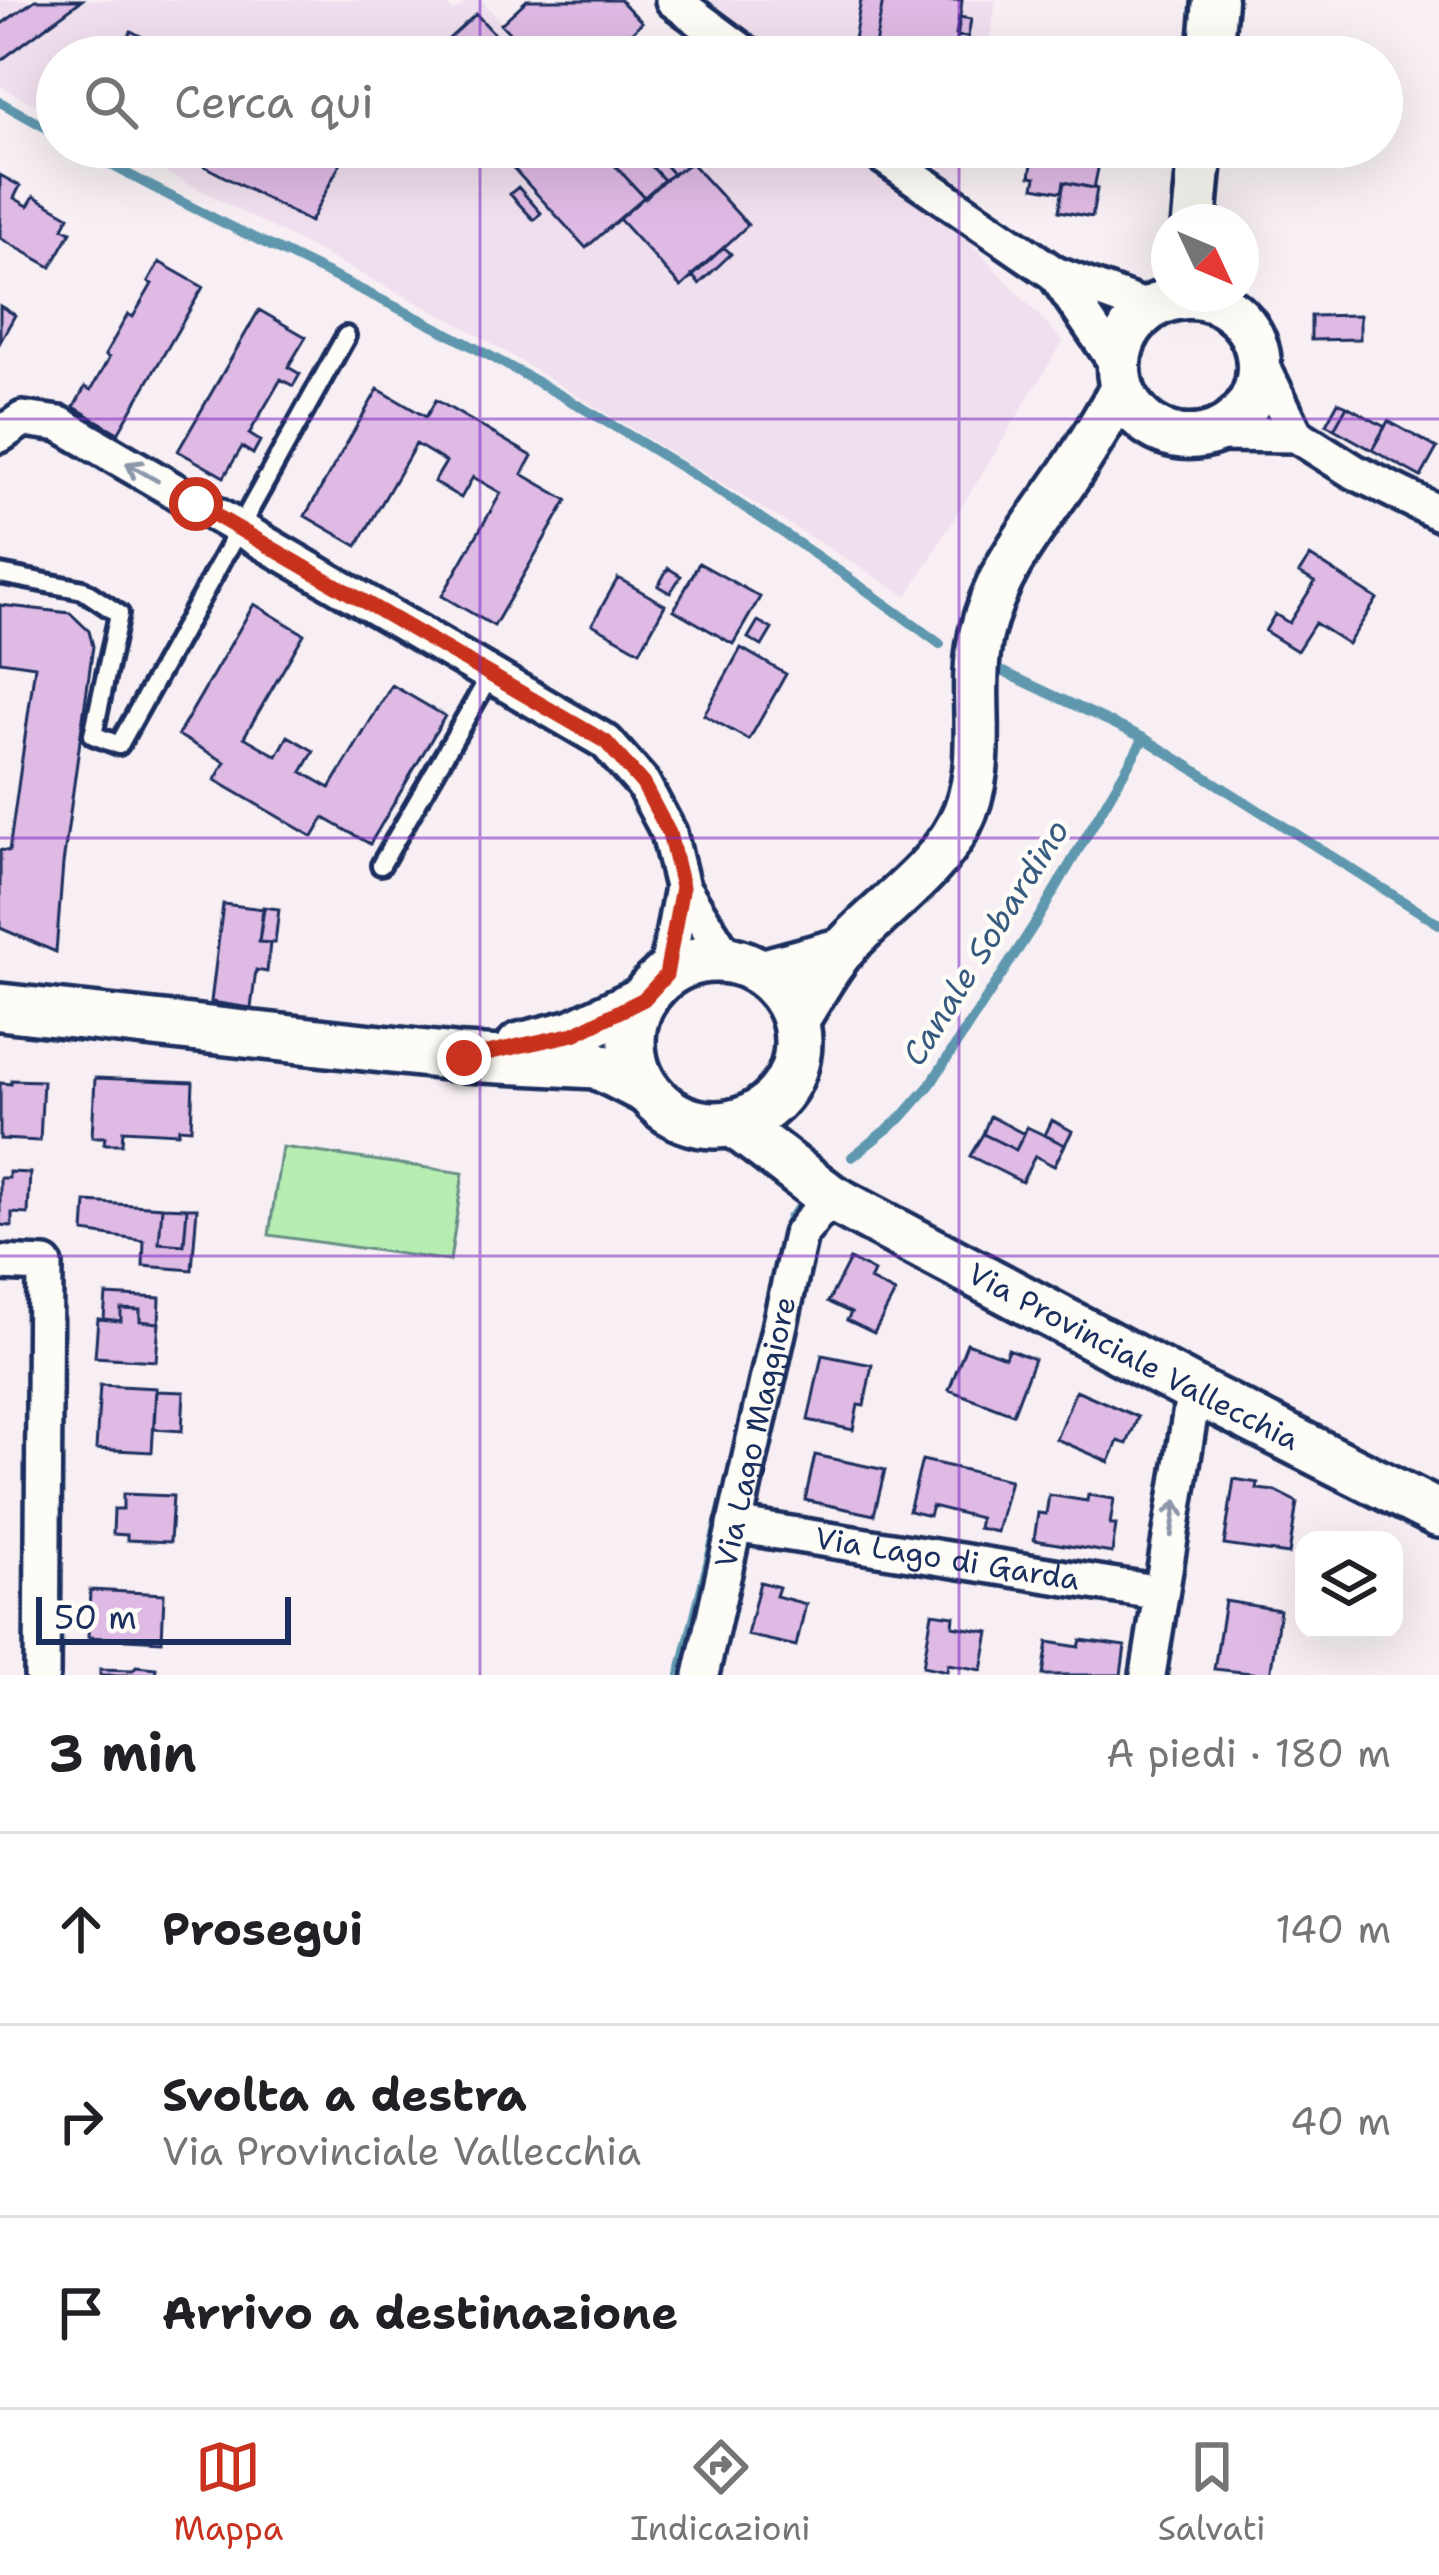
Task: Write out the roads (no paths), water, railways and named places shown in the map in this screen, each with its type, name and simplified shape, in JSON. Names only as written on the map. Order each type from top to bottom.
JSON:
[{"type":"main road","name":"Via Provinciale Vallecchia","points":[[464,1058],[574,1034],[706,959],[744,966]]},
{"type":"main road","points":[[733,1124],[754,1116],[785,1086],[794,1066],[795,1023],[776,985],[744,966]]},
{"type":"main road","points":[[646,1091],[631,1045],[634,1021],[655,987]]},
{"type":"main road","name":"Via Provinciale Vallecchia","points":[[0,1007],[464,1058],[596,1065],[646,1091],[685,1120],[709,1126],[733,1124],[830,1196],[1439,1514]]},
{"type":"main road","points":[[785,1086],[800,1134],[830,1196]]},
{"type":"street","points":[[674,0],[722,36]]},
{"type":"street","points":[[1212,36],[1215,0]]},
{"type":"street","points":[[900,168],[1054,274],[1151,297]]},
{"type":"street","points":[[1196,204],[1199,168]]},
{"type":"street","points":[[1054,274],[1120,378],[1132,409],[1148,424],[1189,438],[1296,435],[1353,471],[1439,513]]},
{"type":"street","points":[[795,1023],[844,949],[933,862],[959,825],[980,751],[980,639],[991,601],[1004,567],[1063,484],[1120,378],[1123,344],[1133,324],[1151,310]]},
{"type":"street","points":[[1238,312],[1254,337],[1260,361],[1296,435]]},
{"type":"street","points":[[1211,434],[1232,423],[1248,406],[1258,384],[1260,361]]},
{"type":"street","points":[[0,435],[23,419],[59,424],[606,742],[643,784],[669,833],[682,887],[744,966],[844,949]]},
{"type":"street","points":[[1063,484],[1099,462],[1167,434]]},
{"type":"street","points":[[655,987],[682,887]]},
{"type":"street","name":"Via Lago Maggiore","points":[[701,1675],[800,1235],[830,1196]]},
{"type":"street","points":[[0,1263],[45,1265],[41,1675]]},
{"type":"street","points":[[1148,1675],[1194,1390]]},
{"type":"street","name":"Via Lago di Garda","points":[[734,1525],[1162,1593]]},
{"type":"lane","points":[[0,574],[83,590],[119,614],[93,735],[119,745],[346,336]]},
{"type":"lane","points":[[381,865],[491,674]]},
{"type":"waterway","points":[[0,102],[36,122]]},
{"type":"waterway","points":[[117,168],[422,320],[623,431],[816,555],[940,644]]},
{"type":"waterway","points":[[1004,672],[1144,738],[1439,924]]},
{"type":"waterway","name":"Canale Sobardino","points":[[852,1157],[901,1118],[930,1085],[1036,922],[1144,738]]},
{"type":"waterway","name":"Canale Sobardino","points":[[786,1234],[790,1218],[807,1200]]},
{"type":"waterway","name":"Canale Sobardino","points":[[680,1675],[726,1492]]}]
